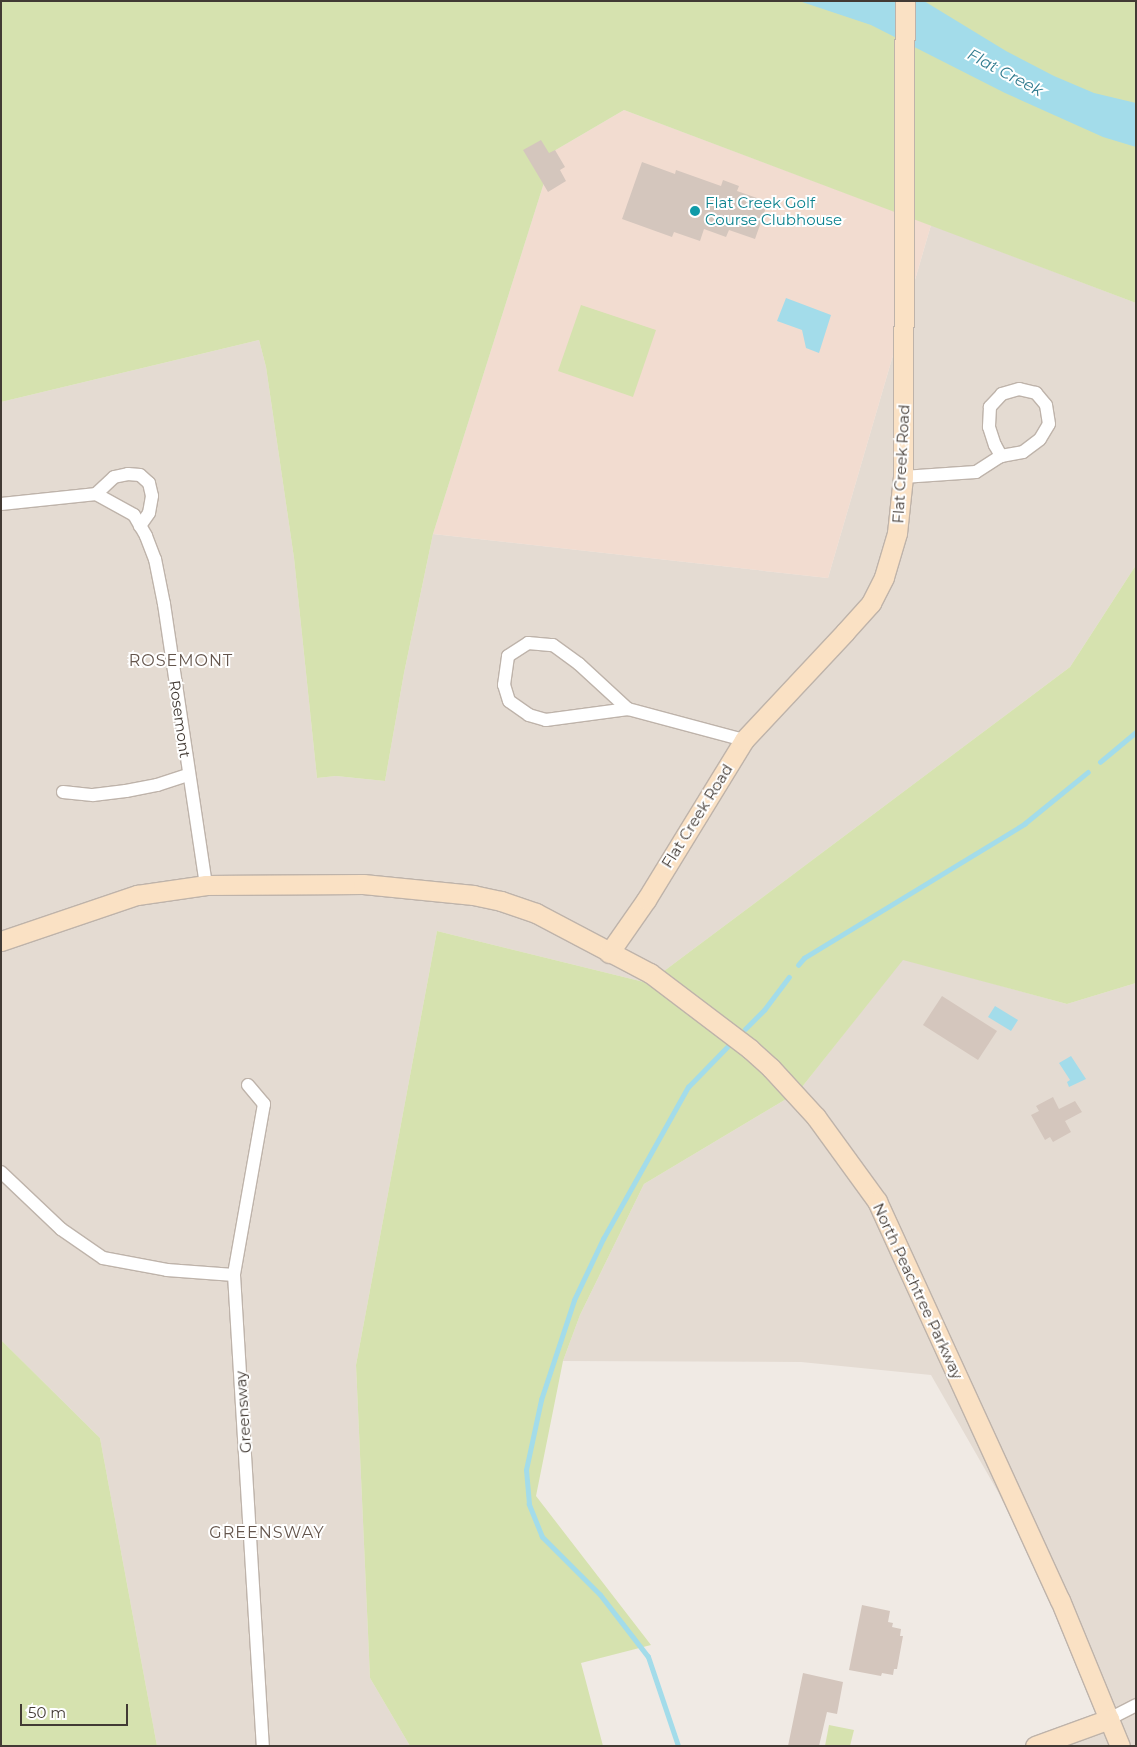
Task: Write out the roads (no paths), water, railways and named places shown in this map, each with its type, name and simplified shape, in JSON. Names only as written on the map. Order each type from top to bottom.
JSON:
[{"type":"street","name":"Flat Creek Road","points":[[609,953],[646,900],[744,740],[871,603],[884,577],[897,533],[903,477],[904,1]]},
{"type":"street","points":[[903,477],[976,472],[1001,456],[1024,451],[1040,439],[1049,424],[1046,405],[1036,393],[1019,389],[1002,394],[990,407],[989,427],[994,445],[1001,456]]},
{"type":"street","points":[[1,504],[96,494],[114,477],[128,474],[140,475],[149,483],[152,496],[149,513],[140,526]]},
{"type":"street","name":"Rosemont","points":[[96,494],[134,516],[155,559],[164,604],[188,775],[206,885]]},
{"type":"street","points":[[628,709],[579,664],[553,645],[528,643],[508,656],[504,685],[509,701],[529,715],[546,720],[628,709],[744,740]]},
{"type":"street","points":[[63,792],[93,795],[126,791],[158,785],[188,775]]},
{"type":"street","name":"North Peachtree Parkway","points":[[1,941],[137,895],[206,885],[362,884],[473,895],[501,901],[536,913],[650,973],[750,1049],[771,1068],[816,1117],[876,1201],[1060,1600],[1120,1746]]},
{"type":"street","name":"Greensway","points":[[248,1085],[264,1104],[234,1275],[262,1746]]},
{"type":"street","points":[[1,1172],[61,1229],[103,1258],[167,1270],[234,1275]]},
{"type":"street","points":[[1035,1746],[1110,1719],[1136,1705]]},
{"type":"water","name":"Flat Creek","points":[[799,1],[924,1],[1006,51],[1054,76],[1094,93],[1136,103],[1136,147],[1103,137],[1005,93],[871,25]]},
{"type":"water","points":[[786,298],[831,315],[819,353],[806,348],[802,330],[777,321]]},
{"type":"water","points":[[995,1006],[1018,1020],[1011,1031],[988,1017]]},
{"type":"water","points":[[1071,1056],[1086,1079],[1069,1087],[1067,1082],[1070,1080],[1059,1063]]},
{"type":"waterway","points":[[1100,762],[1136,732]]},
{"type":"waterway","points":[[798,965],[804,958],[1024,824],[1088,772]]},
{"type":"waterway","points":[[745,1029],[764,1010],[789,977]]},
{"type":"waterway","points":[[678,1746],[648,1657],[600,1595],[542,1537],[529,1504],[526,1470],[541,1400],[574,1300],[603,1239],[688,1087],[727,1047]]},
{"type":"place","name":"Flat Creek Golf Course Clubhouse","points":[[695,211]]},
{"type":"district","name":"ROSEMONT","points":[[181,661]]},
{"type":"district","name":"GREENSWAY","points":[[267,1533]]}]
